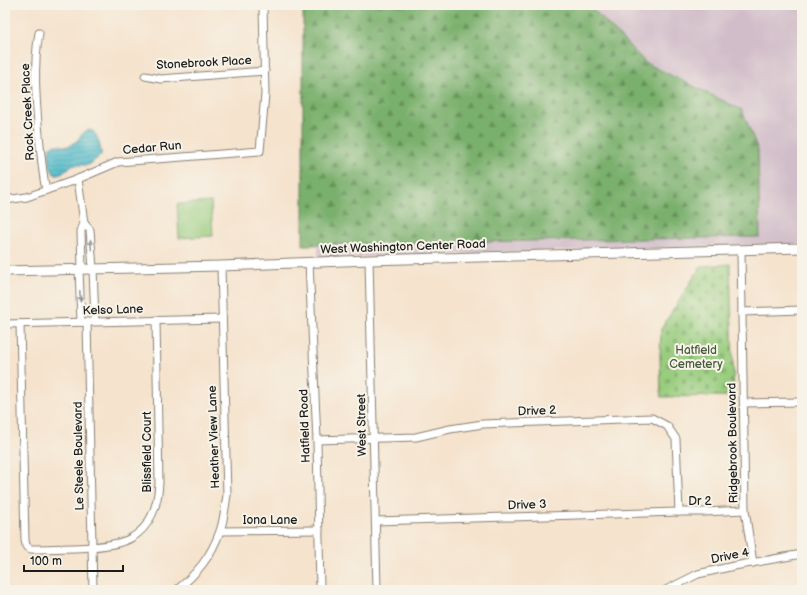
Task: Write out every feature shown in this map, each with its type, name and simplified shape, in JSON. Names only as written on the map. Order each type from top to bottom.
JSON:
[{"type":"main road","name":"West Washington Center Road","points":[[5,271],[221,266],[369,260],[802,248]]},
{"type":"street","points":[[263,5],[265,71]]},
{"type":"street","name":"Rock Creek Place","points":[[39,33],[36,51],[36,100],[41,157],[46,190]]},
{"type":"street","name":"Stonebrook Place","points":[[145,76],[161,79],[265,71]]},
{"type":"street","name":"Cedar Run","points":[[5,200],[27,197],[78,179],[118,162],[260,151],[265,94],[265,71]]},
{"type":"street","points":[[78,179],[84,223]]},
{"type":"street","name":"Le Steele Boulevard","points":[[88,322],[81,269],[81,230],[84,223],[90,230],[93,268],[88,322],[93,590]]},
{"type":"street","name":"Ridgebrook Boulevard","points":[[741,250],[745,510],[753,563]]},
{"type":"street","name":"West Street","points":[[369,260],[377,590]]},
{"type":"street","name":"Hatfield Road","points":[[309,262],[317,440],[320,590]]},
{"type":"street","name":"Heather View Lane","points":[[177,590],[201,568],[210,553],[221,531],[227,495],[221,266]]},
{"type":"street","points":[[742,312],[802,310]]},
{"type":"street","name":"Kelso Lane","points":[[5,324],[222,318]]},
{"type":"street","name":"Blissfield Court","points":[[20,324],[26,546],[31,549],[92,547],[112,544],[131,538],[144,528],[153,514],[158,499],[159,483],[156,320]]},
{"type":"street","points":[[744,403],[802,402]]},
{"type":"street","name":"Drive 2","points":[[317,440],[416,437],[450,429],[483,424],[652,418],[667,426],[676,439],[679,512]]},
{"type":"street","name":"Dr 2","points":[[679,512],[745,510]]},
{"type":"street","name":"Drive 3","points":[[376,521],[679,512]]},
{"type":"street","name":"Iona Lane","points":[[221,531],[319,530]]},
{"type":"street","name":"Drive 4","points":[[666,590],[680,587],[698,574],[802,554]]},
{"type":"shaded area","points":[[315,5],[802,5],[802,244],[318,258]]},
{"type":"green space","points":[[303,5],[589,5],[646,63],[742,110],[758,150],[760,237],[303,245]]},
{"type":"green space","points":[[211,202],[213,236],[179,238],[177,204]]},
{"type":"green space","name":"Hatfield Cemetery","points":[[730,264],[734,396],[661,397],[661,329],[701,266]]},
{"type":"water","points":[[87,130],[92,130],[95,133],[100,146],[101,155],[89,165],[72,165],[61,174],[54,174],[50,162],[50,147],[54,145],[72,145]]}]
